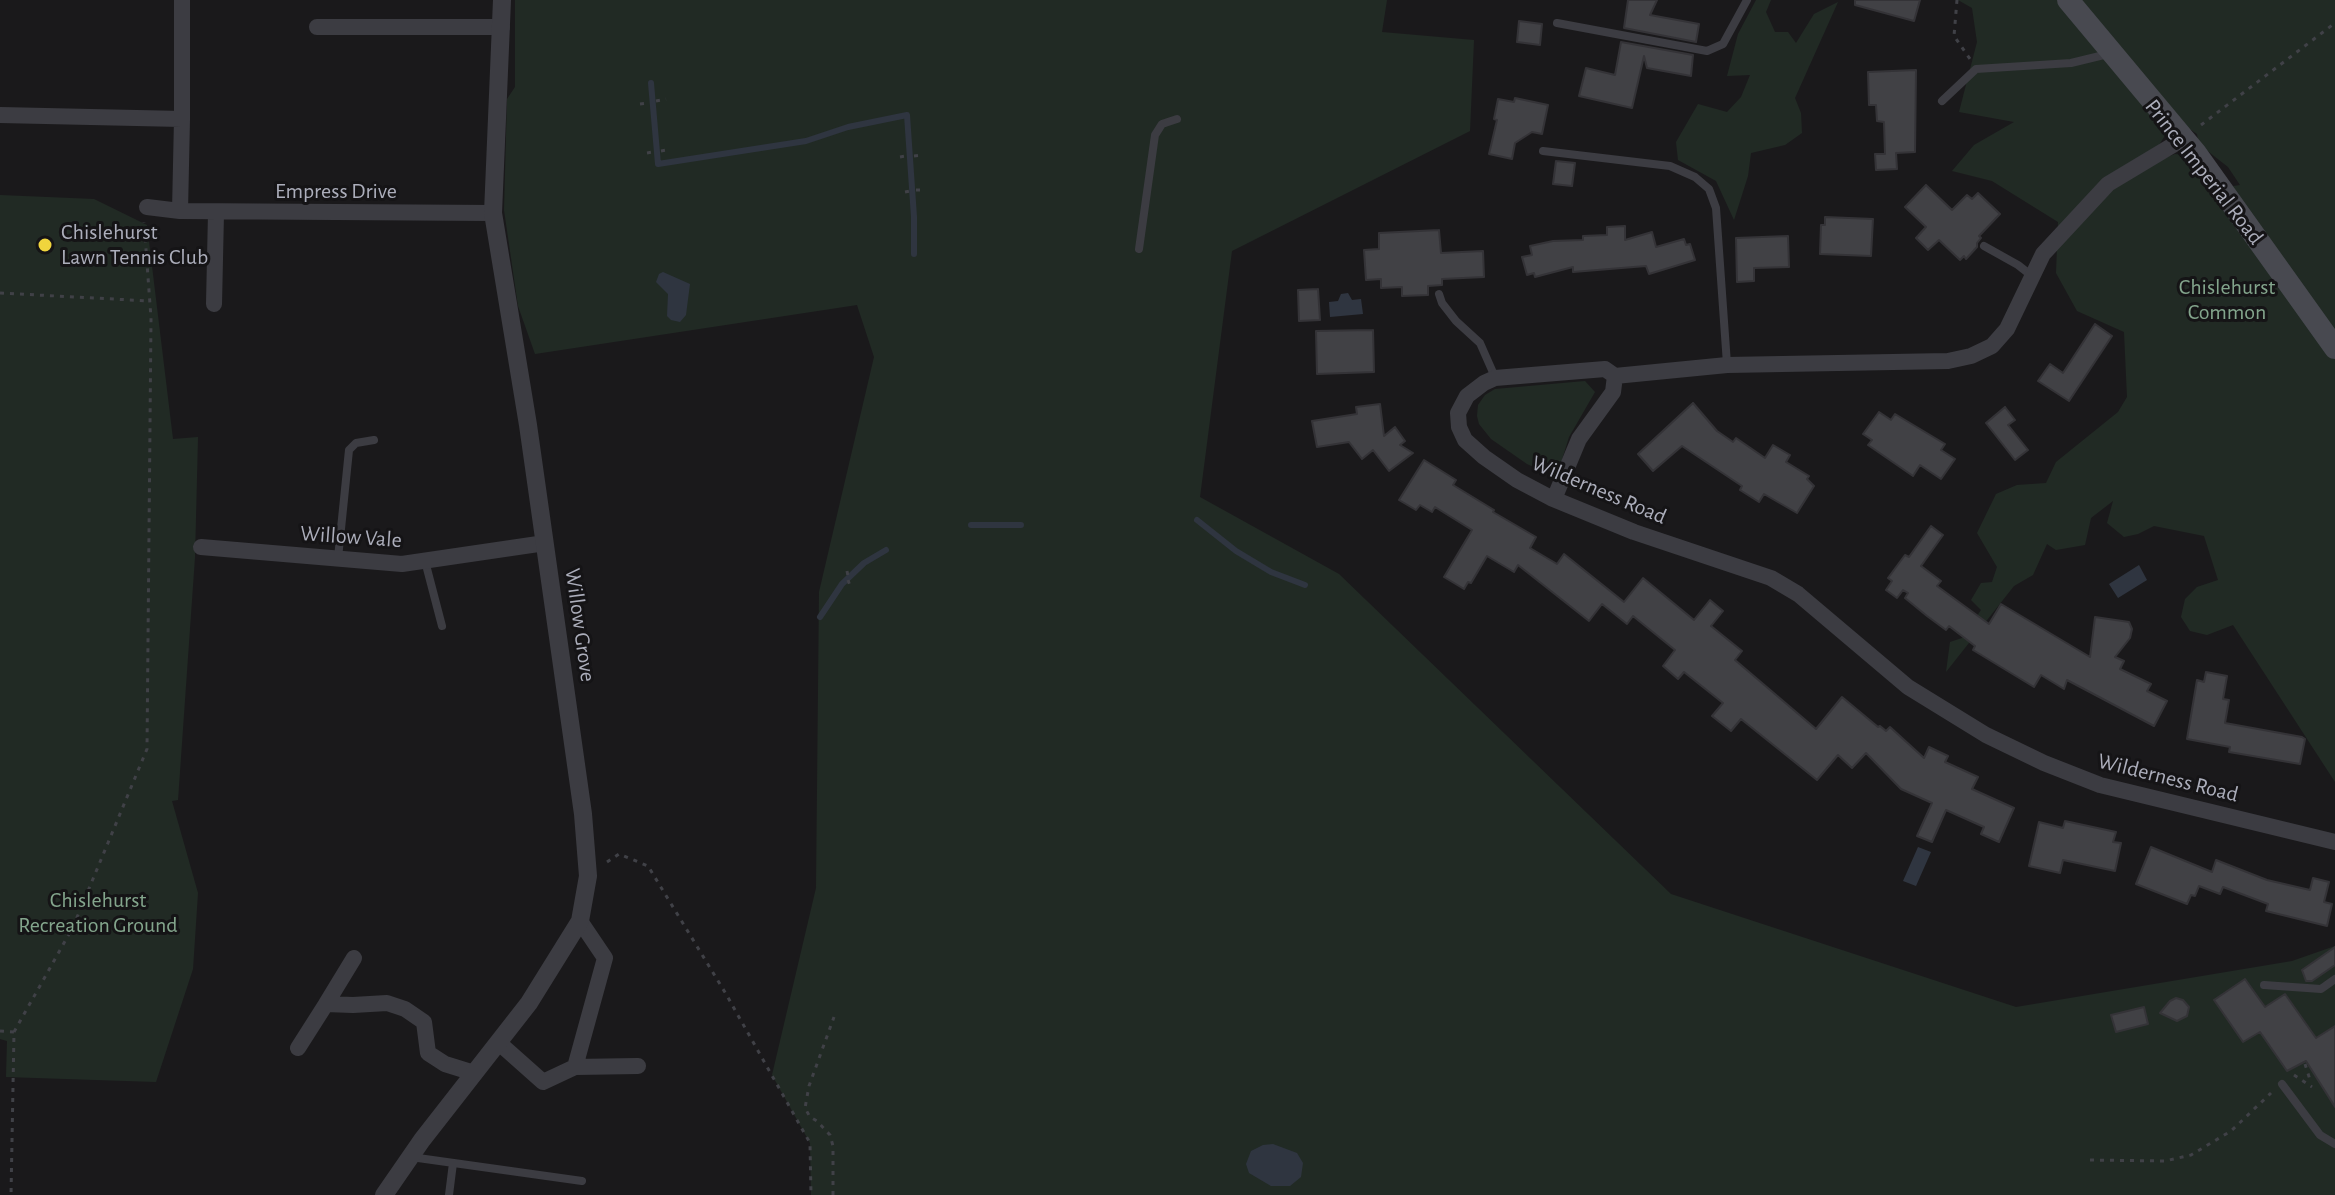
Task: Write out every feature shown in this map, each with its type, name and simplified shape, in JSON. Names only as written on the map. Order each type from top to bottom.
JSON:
[{"type":"main road","name":"Prince Imperial Road","points":[[2068,0],[2183,139],[2335,348]]},
{"type":"street","points":[[180,211],[182,0]]},
{"type":"street","name":"Willow Grove","points":[[384,1195],[529,1003],[580,921],[588,876],[583,814],[545,543],[493,213],[502,0]]},
{"type":"street","points":[[317,27],[502,27]]},
{"type":"street","points":[[0,115],[182,119]]},
{"type":"street","points":[[1495,378],[1605,369],[1615,376],[1727,365],[1948,361],[1971,356],[1992,346],[2007,329],[2043,254],[2108,184],[2183,139]]},
{"type":"street","name":"Empress Drive","points":[[147,207],[216,213],[493,213]]},
{"type":"street","points":[[214,304],[216,213]]},
{"type":"street","points":[[1554,499],[1579,439],[1613,392],[1615,376]]},
{"type":"street","name":"Wilderness Road","points":[[1495,378],[1484,383],[1461,405],[1457,420],[1461,434],[1484,457],[1517,480],[1634,532],[1771,578],[1798,594],[1908,687],[1986,735],[2044,763],[2100,785],[2335,842]]},
{"type":"street","name":"Willow Vale","points":[[201,547],[402,564],[545,543]]},
{"type":"street","points":[[575,1067],[605,958],[580,921]]},
{"type":"street","points":[[298,1048],[354,958]]},
{"type":"street","points":[[326,1004],[387,1003],[405,1009],[424,1022],[428,1053],[445,1064],[474,1073]]},
{"type":"street","points":[[498,1042],[543,1082],[575,1067],[638,1066]]},
{"type":"lane","points":[[1557,23],[1707,51],[1723,44],[1747,0]]},
{"type":"lane","points":[[1942,101],[1976,69],[2071,63],[2113,53]]},
{"type":"lane","points":[[1139,249],[1155,135],[1162,124],[1177,119]]},
{"type":"lane","points":[[1543,151],[1670,166],[1695,177],[1709,189],[1716,208],[1727,365]]},
{"type":"lane","points":[[1984,246],[2032,276]]},
{"type":"lane","points":[[1439,294],[1456,321],[1480,343],[1495,378]]},
{"type":"lane","points":[[338,558],[349,450],[356,443],[374,440]]},
{"type":"lane","points":[[425,561],[442,626]]},
{"type":"lane","points":[[2264,985],[2321,989],[2335,979]]},
{"type":"lane","points":[[2282,1084],[2320,1135],[2335,1144]]},
{"type":"lane","points":[[410,1157],[582,1181]]},
{"type":"lane","points":[[449,1195],[453,1163]]},
{"type":"path","points":[[1957,0],[1954,36],[1976,69]]},
{"type":"path","points":[[2183,139],[2335,23]]},
{"type":"path","points":[[656,101],[666,99]]},
{"type":"path","points":[[640,104],[648,103]]},
{"type":"path","points":[[661,151],[667,150]]},
{"type":"path","points":[[647,153],[653,152]]},
{"type":"path","points":[[914,156],[923,155]]},
{"type":"path","points":[[900,157],[906,156]]},
{"type":"path","points":[[916,190],[922,190]]},
{"type":"path","points":[[11,1195],[14,1032],[73,927],[147,749],[150,301],[143,226],[147,207]]},
{"type":"path","points":[[0,293],[150,301]]},
{"type":"path","points":[[848,576],[850,586]]},
{"type":"path","points":[[588,876],[619,854],[648,866],[726,994],[810,1143],[811,1195]]},
{"type":"path","points":[[833,1195],[834,1163],[830,1135],[810,1117],[805,1108],[809,1086],[834,1017]]},
{"type":"path","points":[[0,1031],[14,1032]]},
{"type":"path","points":[[2304,1067],[2312,1087]]},
{"type":"path","points":[[2090,1160],[2165,1161],[2191,1155],[2231,1131],[2282,1084]]},
{"type":"green space","points":[[515,0],[1387,0],[1382,32],[1474,40],[1470,131],[1232,251],[1200,497],[1339,574],[1671,894],[2016,1007],[2292,961],[2335,946],[2335,1195],[811,1195],[810,1143],[772,1075],[816,888],[819,592],[874,357],[857,305],[535,354],[518,306],[504,210],[507,99],[515,87]]},
{"type":"green space","points":[[1756,0],[1771,0],[1766,12],[1775,32],[1788,32],[1796,43],[1814,14],[1838,2],[1795,98],[1801,113],[1802,133],[1785,145],[1751,153],[1748,176],[1734,220],[1716,181],[1678,160],[1676,142],[1698,104],[1727,112],[1741,97],[1750,75],[1727,76],[1738,34]]},
{"type":"green space","name":"Chislehurst Common","points":[[1958,0],[2335,0],[2335,782],[2233,625],[2207,635],[2190,631],[2181,617],[2185,599],[2197,587],[2218,580],[2204,536],[2154,526],[2124,537],[2107,523],[2113,501],[2091,518],[2085,545],[2056,550],[2047,544],[2033,575],[2014,586],[1946,672],[1950,642],[1962,638],[1981,610],[1971,600],[1981,583],[1992,582],[1997,567],[1977,533],[1996,494],[2017,485],[2046,483],[2056,462],[2118,412],[2127,397],[2124,332],[2077,311],[2056,273],[2058,222],[1992,181],[1952,171],[1974,145],[2014,122],[1959,112],[1977,42],[1972,8]],"holes":[[[2142,97],[2197,134],[2205,149],[2228,167],[2240,185],[2227,187],[2184,155],[2175,154],[2158,161],[2156,150],[2164,137],[2164,126],[2144,108]]]},
{"type":"green space","name":"Chislehurst Recreation Ground","points":[[0,195],[94,199],[147,225],[173,439],[198,437],[195,557],[178,800],[172,801],[198,893],[193,969],[156,1082],[6,1077],[7,1041],[0,1039]]},
{"type":"green space","points":[[1585,381],[1595,392],[1569,437],[1556,470],[1545,472],[1527,464],[1491,439],[1479,424],[1478,405],[1485,395],[1495,389]]},
{"type":"shaded area","points":[[663,272],[690,284],[686,315],[680,322],[667,316],[668,294],[656,282]]},
{"type":"shaded area","points":[[1348,293],[1352,300],[1361,299],[1363,314],[1330,317],[1329,302],[1338,301],[1341,294]]},
{"type":"shaded area","points":[[2139,565],[2147,580],[2118,598],[2109,584]]},
{"type":"shaded area","points":[[1918,847],[1931,852],[1916,886],[1903,881]]},
{"type":"shaded area","points":[[1273,1144],[1297,1153],[1303,1163],[1301,1177],[1290,1186],[1271,1186],[1249,1173],[1246,1164],[1251,1151]]},
{"type":"building","points":[[1628,0],[1657,0],[1650,15],[1699,24],[1696,42],[1624,28]]},
{"type":"building","points":[[1855,0],[1920,0],[1914,21],[1855,5]]},
{"type":"building","points":[[1519,21],[1542,24],[1540,45],[1517,42]]},
{"type":"building","points":[[1621,42],[1693,55],[1691,76],[1647,68],[1644,56],[1632,108],[1579,96],[1586,68],[1615,75]]},
{"type":"building","points":[[1916,70],[1915,152],[1896,153],[1897,169],[1876,170],[1875,154],[1885,154],[1884,122],[1877,121],[1876,105],[1869,105],[1868,72]]},
{"type":"building","points":[[1515,98],[1548,105],[1542,134],[1532,132],[1515,143],[1512,159],[1489,154],[1497,120],[1494,119],[1498,99],[1514,102]]},
{"type":"building","points":[[1556,161],[1575,163],[1572,186],[1553,184]]},
{"type":"building","points":[[1926,185],[1952,210],[1967,195],[1972,199],[1978,193],[2000,214],[1979,236],[1977,247],[1966,259],[1964,256],[1960,260],[1939,240],[1928,250],[1916,238],[1926,227],[1905,207]]},
{"type":"building","points":[[1825,217],[1873,219],[1871,256],[1820,254],[1821,225],[1825,225]]},
{"type":"building","points":[[1625,226],[1625,240],[1652,232],[1656,247],[1684,239],[1686,245],[1690,244],[1695,260],[1649,274],[1646,266],[1573,272],[1573,267],[1535,277],[1534,273],[1527,275],[1522,257],[1532,255],[1530,246],[1583,240],[1583,236],[1607,235],[1607,227]]},
{"type":"building","points":[[1439,230],[1441,253],[1483,251],[1484,277],[1442,279],[1442,285],[1428,286],[1428,295],[1402,296],[1402,287],[1381,288],[1381,279],[1366,280],[1364,250],[1379,249],[1379,233]]},
{"type":"building","points":[[1788,236],[1789,267],[1754,268],[1754,281],[1737,282],[1736,238]]},
{"type":"building","points":[[1318,289],[1320,320],[1299,321],[1298,290]]},
{"type":"building","points":[[2095,324],[2112,336],[2069,401],[2038,381],[2050,364],[2063,373]]},
{"type":"building","points":[[1373,330],[1374,372],[1317,374],[1316,331]]},
{"type":"building","points":[[1693,403],[1717,431],[1733,442],[1736,438],[1765,458],[1773,445],[1790,455],[1786,462],[1809,476],[1807,479],[1814,486],[1797,513],[1764,494],[1759,502],[1740,490],[1742,486],[1682,446],[1653,471],[1638,454]]},
{"type":"building","points":[[1380,404],[1384,436],[1395,427],[1405,441],[1400,445],[1413,453],[1389,471],[1373,450],[1362,459],[1349,442],[1317,447],[1312,421],[1357,414],[1356,407]]},
{"type":"building","points":[[2005,407],[2015,420],[2008,425],[2028,450],[2015,460],[1986,423]]},
{"type":"building","points":[[1879,412],[1891,420],[1895,414],[1945,444],[1941,450],[1955,459],[1941,479],[1920,465],[1913,476],[1868,445],[1872,440],[1863,434]]},
{"type":"building","points":[[1424,460],[1456,480],[1453,485],[1536,537],[1530,548],[1557,564],[1564,554],[1624,602],[1643,578],[1694,620],[1710,600],[1723,611],[1711,626],[1742,651],[1735,660],[1816,729],[1842,697],[1878,727],[1886,731],[1890,727],[1924,758],[1929,747],[1948,756],[1945,762],[1978,777],[1972,789],[2014,808],[1999,842],[1981,834],[1984,827],[1946,810],[1932,842],[1917,836],[1932,803],[1901,789],[1866,753],[1852,768],[1838,755],[1817,780],[1741,719],[1731,731],[1712,716],[1723,703],[1684,672],[1678,679],[1663,666],[1675,650],[1633,616],[1627,624],[1602,604],[1589,621],[1518,565],[1514,572],[1487,556],[1464,589],[1444,577],[1472,530],[1435,507],[1432,512],[1420,505],[1416,510],[1399,500]]},
{"type":"building","points":[[1931,526],[1943,535],[1921,566],[1941,581],[1937,586],[1989,624],[2001,604],[2090,657],[2095,617],[2129,622],[2132,629],[2130,638],[2115,657],[2124,661],[2120,669],[2151,684],[2147,691],[2167,701],[2154,726],[2067,680],[2064,689],[2041,675],[2034,687],[1973,650],[1975,646],[1949,626],[1946,630],[1927,616],[1905,598],[1908,593],[1903,590],[1897,598],[1886,590],[1892,581],[1888,578],[1905,555],[1909,557]]},
{"type":"building","points":[[2206,672],[2227,676],[2223,699],[2229,700],[2225,723],[2302,737],[2305,739],[2300,764],[2229,752],[2230,747],[2187,739],[2197,680],[2204,682]]},
{"type":"building","points":[[2065,821],[2116,832],[2113,842],[2121,843],[2115,871],[2063,860],[2060,873],[2029,866],[2039,822],[2063,828]]},
{"type":"building","points":[[2151,847],[2212,872],[2216,860],[2267,880],[2310,890],[2313,878],[2329,882],[2324,902],[2332,904],[2327,926],[2266,911],[2268,904],[2223,887],[2220,894],[2199,886],[2187,904],[2136,884]]},
{"type":"building","points":[[2335,947],[2335,965],[2312,981],[2306,981],[2302,970]]},
{"type":"building","points":[[2245,979],[2265,1007],[2285,994],[2316,1038],[2335,1026],[2335,1107],[2306,1061],[2287,1071],[2260,1032],[2243,1042],[2214,1000]]},
{"type":"building","points":[[2176,998],[2189,1007],[2187,1016],[2177,1021],[2160,1013]]},
{"type":"building","points":[[2144,1007],[2148,1024],[2116,1032],[2111,1015]]},
{"type":"waterway","points":[[651,83],[658,164],[806,141],[848,127],[907,115],[914,254]]},
{"type":"waterway","points":[[1197,520],[1236,551],[1271,572],[1305,585]]},
{"type":"waterway","points":[[971,525],[1021,525]]},
{"type":"waterway","points":[[820,617],[842,584],[864,563],[886,550]]},
{"type":"place","name":"Chislehurst Lawn Tennis Club","points":[[45,245]]}]
